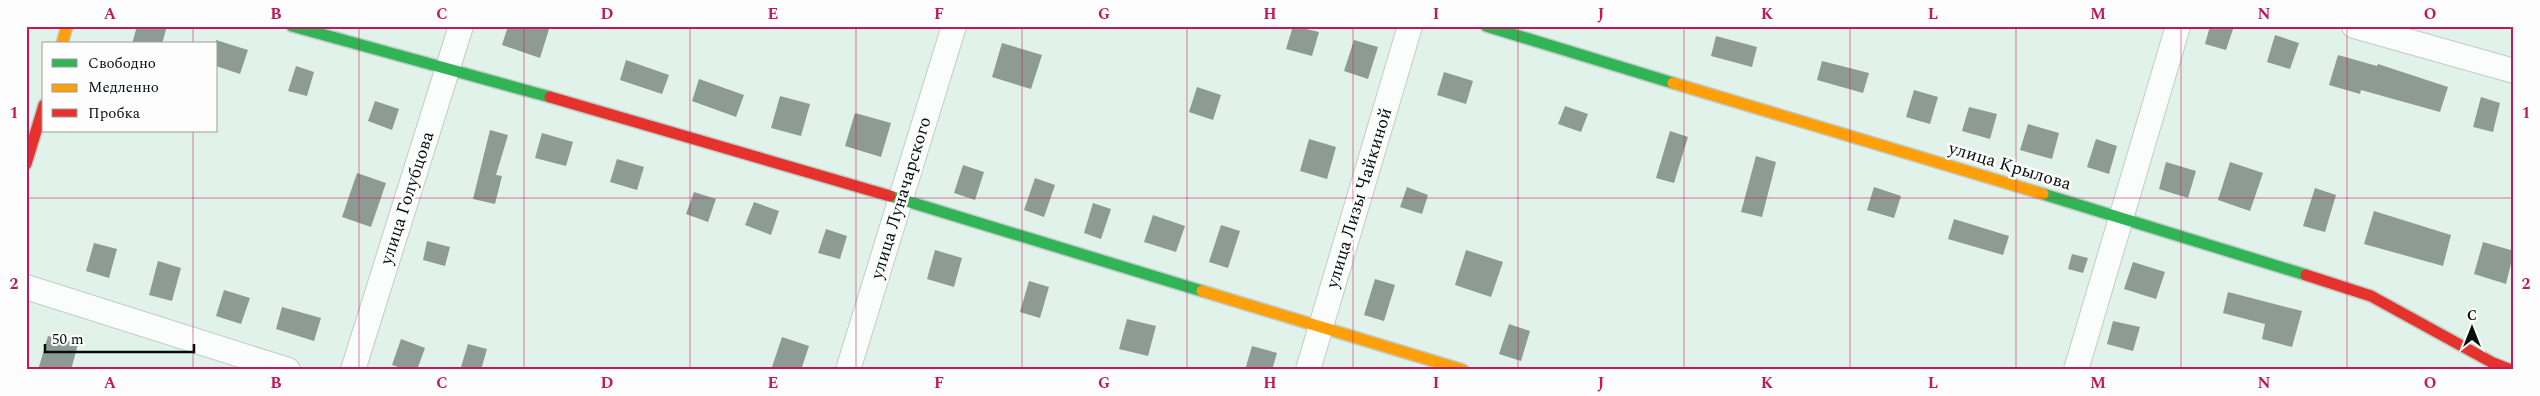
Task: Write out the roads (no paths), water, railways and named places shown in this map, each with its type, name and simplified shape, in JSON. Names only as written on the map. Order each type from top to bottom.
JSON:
[{"type":"street","points":[[63,42],[67,26]]},
{"type":"street","points":[[292,26],[448,68],[900,200],[1320,329],[1463,370]]},
{"type":"street","name":"улица Голубцова","points":[[353,370],[461,26]]},
{"type":"street","name":"улица Луначарского","points":[[848,370],[954,26]]},
{"type":"street","name":"улица Лизы Чайкиной","points":[[1308,370],[1410,26]]},
{"type":"street","name":"улица Крылова","points":[[1486,26],[2274,264],[2371,296],[2493,363],[2511,370]]},
{"type":"street","points":[[2076,370],[2178,26]]},
{"type":"street","points":[[2354,26],[2514,71]]},
{"type":"street","points":[[26,164],[42,112]]},
{"type":"street","points":[[26,286],[288,370]]}]
